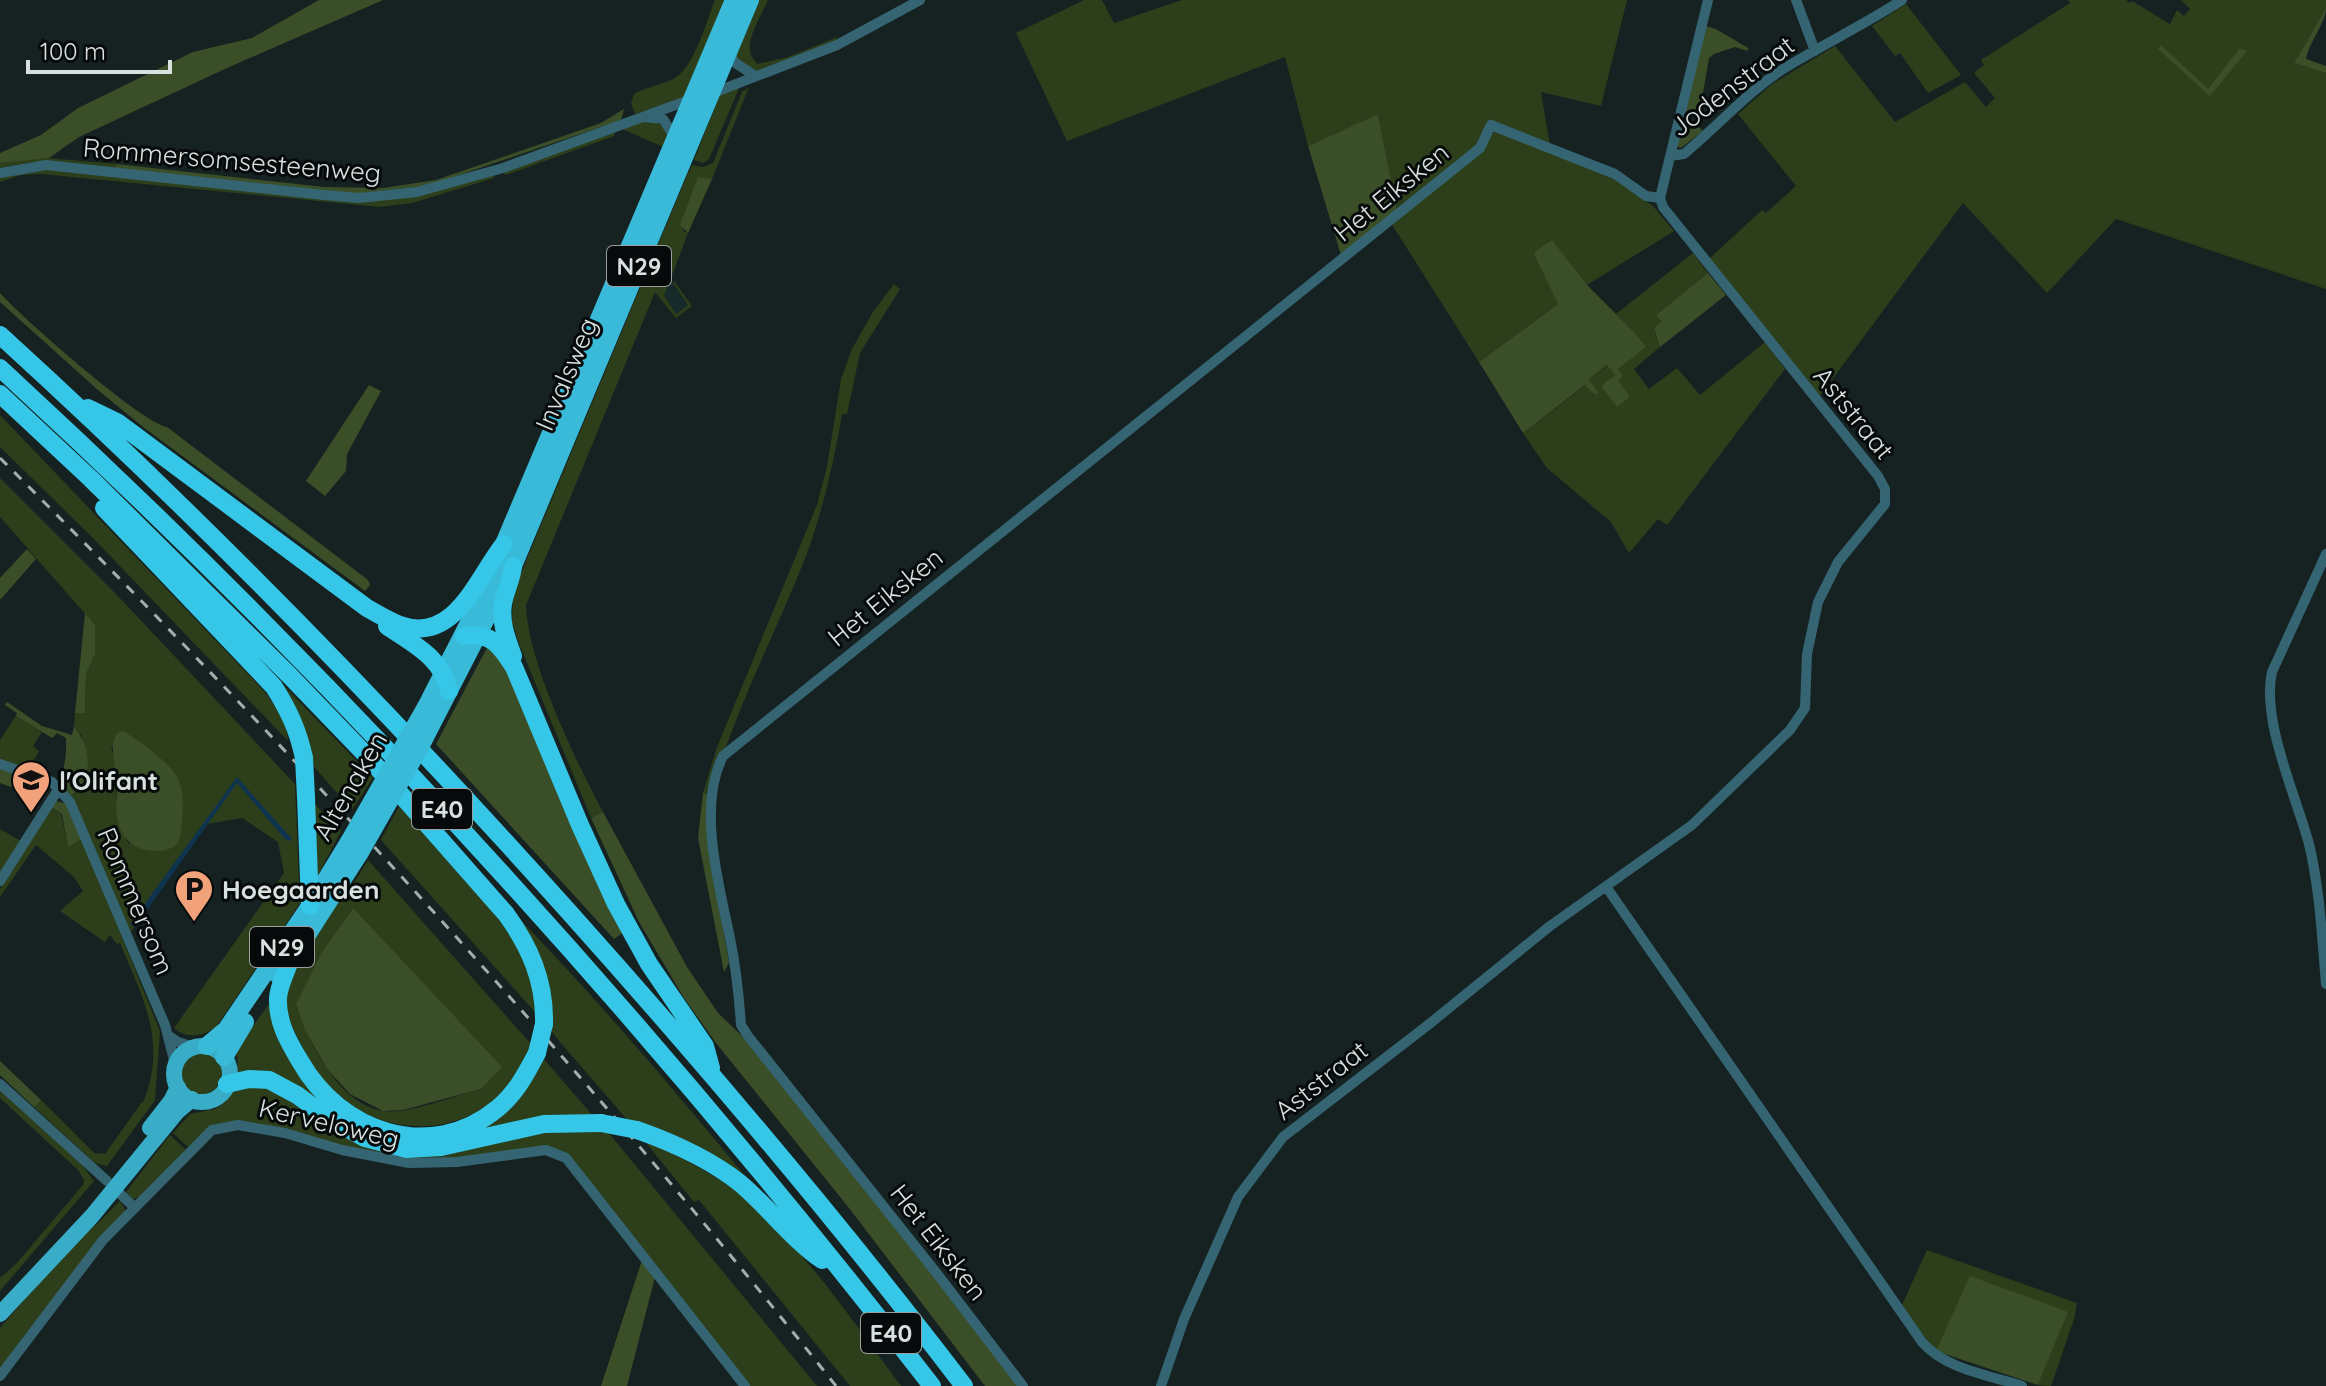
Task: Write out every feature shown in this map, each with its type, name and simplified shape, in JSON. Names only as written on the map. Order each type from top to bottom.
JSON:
[{"type":"highway","name":"Invalsweg","points":[[431,712],[513,566],[702,96],[734,0]]},
{"type":"highway","name":"Invalsweg","points":[[472,635],[501,560],[504,544],[676,140],[729,50],[750,0]]},
{"type":"highway","name":"E40","points":[[0,335],[232,554],[483,816],[713,1074],[964,1386]]},
{"type":"highway","name":"E40","points":[[0,368],[264,624],[481,850],[588,969],[850,1281],[932,1386]]},
{"type":"highway","points":[[0,394],[289,675],[367,756],[506,914],[535,962],[543,998],[544,1024],[537,1053],[524,1079],[509,1097],[482,1119],[441,1134],[416,1136],[374,1128],[346,1114],[321,1093],[288,1040],[280,1023],[278,996],[289,963]]},
{"type":"highway","points":[[72,400],[117,422],[367,608],[433,658],[447,682]]},
{"type":"highway","points":[[20,414],[28,429],[261,671],[290,712],[299,733],[304,758],[310,906]]},
{"type":"highway","points":[[367,608],[408,628],[435,625],[462,606],[504,544]]},
{"type":"highway","points":[[513,566],[503,603],[502,621],[514,667]]},
{"type":"highway","points":[[472,635],[501,646],[514,667],[616,904],[649,964],[705,1046],[713,1074]]},
{"type":"highway","name":"Altenaken","points":[[224,1057],[240,1028],[289,963],[431,712]]},
{"type":"highway","name":"Altenaken","points":[[200,1047],[226,1030],[310,906],[354,848]]},
{"type":"highway","points":[[227,1084],[249,1079],[269,1080],[365,1138],[407,1149],[464,1143],[544,1124],[579,1121],[637,1130],[708,1161],[740,1184],[817,1257],[850,1281]]},
{"type":"main road","points":[[200,1047],[224,1057],[229,1070],[227,1084],[221,1094],[209,1100],[192,1099],[178,1087],[174,1078],[175,1064],[182,1054],[200,1047]]},
{"type":"main road","points":[[111,1185],[178,1087]]},
{"type":"main road","points":[[0,1314],[111,1185],[192,1099]]},
{"type":"street","name":"Rommersomsesteenweg","points":[[0,173],[46,165],[359,198],[417,192],[503,168],[837,45],[920,0]]},
{"type":"street","points":[[1660,198],[1708,0]]},
{"type":"street","points":[[1796,0],[1815,51]]},
{"type":"street","name":"Jodenstraat","points":[[1670,156],[1684,154],[1753,91],[1787,66],[1902,0]]},
{"type":"street","points":[[729,50],[734,62],[755,76]]},
{"type":"street","points":[[641,117],[663,119],[676,140]]},
{"type":"street","name":"Het Eiksken","points":[[1023,1386],[741,1025],[731,941],[713,849],[714,788],[723,756],[1480,148],[1491,125],[1615,174],[1646,196],[1660,198]]},
{"type":"street","name":"Aststraat","points":[[1161,1386],[1184,1319],[1238,1197],[1283,1137],[1550,926],[1692,825],[1800,717],[1807,698],[1807,654],[1818,602],[1838,562],[1885,504],[1885,489],[1878,476],[1668,216],[1660,198]]},
{"type":"street","points":[[2326,554],[2272,672],[2269,702],[2316,877],[2326,984]]},
{"type":"street","points":[[0,764],[52,782],[59,788],[0,881]]},
{"type":"street","name":"Rommersom","points":[[59,788],[70,802],[168,1035],[175,1064]]},
{"type":"street","points":[[1607,888],[1922,1342],[1932,1354],[1954,1364],[2022,1386]]},
{"type":"street","points":[[168,1035],[178,1042],[200,1047]]},
{"type":"street","points":[[0,1084],[134,1207]]},
{"type":"street","name":"Kerveloweg","points":[[0,1376],[76,1274],[134,1207],[212,1130],[238,1125],[409,1163],[457,1162],[546,1150],[556,1153],[575,1166],[745,1386]]},
{"type":"shaded area","points":[[670,279],[688,304],[676,314],[664,296]]},
{"type":"green space","points":[[319,0],[383,0],[79,137],[49,158],[0,163],[0,153],[41,135],[78,108],[193,52],[252,38]]},
{"type":"green space","points":[[715,0],[725,0],[686,95],[635,114],[631,103],[634,94],[675,78],[688,64]]},
{"type":"green space","points":[[759,0],[768,0],[750,42],[752,58],[758,64],[788,57],[837,37],[836,42],[757,71],[747,68],[737,58],[737,52]]},
{"type":"green space","points":[[1084,0],[1102,0],[1114,23],[1182,0],[1627,0],[1601,106],[1541,92],[1550,146],[1490,121],[1478,144],[1397,211],[1378,114],[1308,146],[1285,57],[1067,141],[1016,33]]},
{"type":"green space","points":[[2068,0],[2132,1],[2170,24],[2177,10],[2184,16],[2190,9],[2181,0],[2326,0],[2326,8],[2294,63],[2326,73],[2326,289],[2116,219],[2047,293],[1963,203],[1819,397],[1709,259],[1762,210],[1766,213],[1796,186],[1738,114],[1772,84],[1835,46],[1895,122],[1965,82],[1986,107],[1995,98],[1974,73],[1984,65],[1981,60],[2070,3]]},
{"type":"green space","points":[[1906,4],[1961,75],[1928,93],[1900,53],[1895,56],[1872,26]]},
{"type":"green space","points":[[2326,8],[2306,59],[2326,66],[2326,73],[2294,63]]},
{"type":"green space","points":[[1705,26],[1716,29],[1748,48],[1748,51],[1735,47],[1709,58],[1701,104],[1689,118],[1703,131],[1681,148],[1678,141]]},
{"type":"green space","points":[[2161,45],[2208,89],[2240,48],[2247,51],[2210,96],[2158,49]]},
{"type":"green space","points":[[740,86],[709,159],[703,163],[694,160],[721,93]]},
{"type":"green space","points":[[749,87],[712,179],[698,178],[683,231],[688,233],[664,296],[676,314],[688,305],[674,281],[692,306],[676,318],[655,292],[526,605],[544,682],[567,739],[603,812],[591,818],[520,646],[512,622],[513,592],[688,173],[692,165],[703,167],[713,163],[742,92]]},
{"type":"green space","points":[[624,109],[621,120],[427,186],[353,194],[115,168],[116,164],[324,187],[383,188],[436,180],[601,123]]},
{"type":"green space","points":[[1378,114],[1397,211],[1341,255],[1308,146]]},
{"type":"green space","points":[[641,122],[655,123],[664,128],[669,136],[663,147],[622,129]]},
{"type":"green space","points":[[615,131],[614,136],[504,174],[504,171]]},
{"type":"green space","points":[[1495,132],[1611,177],[1653,206],[1674,231],[1587,285],[1552,241],[1534,255],[1558,304],[1479,362],[1391,223]]},
{"type":"green space","points":[[37,157],[116,164],[115,168],[33,162],[0,168],[0,163]]},
{"type":"green space","points":[[49,169],[365,201],[408,197],[494,175],[494,178],[412,203],[380,207],[42,174],[21,175],[0,182],[0,177]]},
{"type":"green space","points":[[698,177],[712,179],[688,233],[680,225]]},
{"type":"green space","points":[[1552,240],[1587,285],[1646,347],[1618,369],[1623,376],[1618,380],[1630,397],[1617,407],[1601,386],[1615,375],[1607,365],[1589,379],[1599,393],[1595,396],[1585,385],[1523,433],[1479,362],[1558,304],[1534,255]]},
{"type":"green space","points":[[1693,253],[1708,273],[1656,315],[1661,323],[1654,329],[1660,347],[1634,369],[1649,389],[1677,368],[1700,395],[1765,342],[1785,369],[1667,525],[1658,519],[1629,553],[1611,522],[1547,468],[1523,433],[1586,385],[1594,396],[1599,393],[1589,379],[1608,365],[1615,375],[1601,387],[1630,398],[1617,380],[1618,369],[1634,332],[1616,314]]},
{"type":"green space","points":[[1708,273],[1726,295],[1660,347],[1654,328],[1661,322],[1656,315]]},
{"type":"green space","points":[[894,284],[900,289],[860,353],[847,414],[842,414],[818,521],[806,556],[743,703],[711,794],[703,793],[717,747],[817,505],[827,467],[841,379],[852,349],[873,312]]},
{"type":"green space","points":[[0,293],[109,390],[167,427],[368,580],[370,585],[365,591],[143,427],[0,302]]},
{"type":"green space","points":[[369,385],[381,391],[347,454],[346,471],[325,496],[306,481]]},
{"type":"green space","points":[[0,415],[265,692],[283,721],[288,741],[91,536],[0,447]]},
{"type":"green space","points":[[0,478],[116,594],[295,784],[300,903],[216,1027],[206,1033],[189,1035],[174,1028],[284,873],[278,842],[242,818],[207,824],[130,933],[71,796],[80,790],[82,736],[74,726],[75,713],[85,712],[86,674],[95,654],[95,625],[0,517]],"holes":[[[111,747],[149,750],[157,756],[129,844],[119,819]]]},
{"type":"green space","points":[[27,549],[36,559],[0,600],[0,578]]},
{"type":"green space","points":[[85,613],[95,625],[95,654],[86,674],[85,713],[75,713]]},
{"type":"green space","points":[[489,644],[500,651],[624,932],[614,939],[436,744]]},
{"type":"green space","points":[[263,664],[373,778],[352,810],[309,761]]},
{"type":"green space","points":[[7,702],[42,726],[72,735],[74,726],[80,734],[87,753],[87,771],[79,789],[71,796],[61,785],[66,738],[57,733],[52,738],[16,716],[17,713],[5,705]]},
{"type":"green space","points":[[16,716],[42,732],[33,746],[39,751],[29,770],[0,760],[0,740]]},
{"type":"green space","points":[[123,731],[161,759],[178,779],[183,800],[181,831],[178,843],[170,849],[159,851],[136,847],[128,841],[119,825],[113,747],[117,733]]},
{"type":"green space","points":[[0,768],[49,785],[48,788],[19,776],[14,788],[0,783]]},
{"type":"green space","points":[[703,793],[711,794],[709,853],[729,962],[724,972],[698,838]]},
{"type":"green space","points":[[311,800],[341,831],[314,883]]},
{"type":"green space","points":[[57,801],[67,804],[82,839],[68,847],[62,814],[51,807]]},
{"type":"green space","points":[[399,806],[508,932],[527,969],[535,1012],[381,840]]},
{"type":"green space","points":[[51,807],[61,814],[68,846],[82,839],[160,1031],[155,1100],[107,1166],[95,1163],[34,1107],[41,1100],[94,1153],[105,1154],[143,1103],[153,1060],[150,1021],[120,943],[117,944],[110,935],[105,942],[60,911],[83,891],[74,877],[36,845],[0,897],[0,889]]},
{"type":"green space","points":[[603,812],[687,967],[718,1013],[745,1039],[875,1199],[1020,1386],[985,1386],[849,1208],[716,1043],[684,998],[639,922],[591,818]]},
{"type":"green space","points":[[0,829],[21,841],[0,874]]},
{"type":"green space","points":[[368,860],[531,1044],[508,1084],[480,1110],[439,1125],[395,1124],[354,1107],[336,1094],[317,1070],[290,1022],[283,999],[290,975],[306,947],[340,898],[343,900]],"holes":[[[353,908],[481,1089],[418,1107],[384,1111],[353,1097],[328,1070],[317,1053],[296,1004],[323,950]]]},
{"type":"green space","points":[[353,908],[502,1067],[481,1089],[403,1110],[383,1111],[350,1094],[327,1069],[305,1030],[296,1004],[323,950]]},
{"type":"green space","points":[[509,908],[640,1051],[765,1200],[630,1123],[549,1028]]},
{"type":"green space","points":[[274,997],[280,1032],[298,1065],[317,1091],[339,1112],[365,1128],[393,1137],[422,1140],[451,1136],[480,1125],[512,1101],[542,1057],[594,1117],[543,1121],[442,1143],[393,1142],[369,1135],[283,1082],[269,1076],[238,1075],[237,1053],[240,1044]]},
{"type":"green space","points":[[201,1052],[216,1058],[222,1073],[216,1088],[201,1094],[186,1088],[180,1073],[186,1058]]},
{"type":"green space","points":[[0,1061],[41,1100],[34,1107],[0,1075]]},
{"type":"green space","points":[[254,1084],[278,1092],[325,1126],[526,1136],[554,1131],[608,1132],[817,1386],[749,1386],[564,1153],[412,1161],[233,1122],[214,1127],[188,1147],[173,1133],[190,1114],[215,1109],[233,1091]]},
{"type":"green space","points":[[0,1089],[83,1166],[94,1181],[0,1291],[0,1278],[16,1264],[84,1180],[78,1170],[0,1098]]},
{"type":"green space","points":[[170,1135],[186,1150],[139,1197],[133,1199],[126,1192]]},
{"type":"green space","points":[[652,1143],[725,1183],[768,1219],[828,1288],[901,1386],[850,1386],[699,1200],[694,1202],[647,1144]]},
{"type":"green space","points":[[120,1201],[126,1211],[0,1371],[0,1328],[88,1227],[96,1225]]},
{"type":"green space","points":[[1927,1250],[2077,1303],[2051,1386],[2038,1385],[2068,1312],[1936,1351],[1901,1307]]},
{"type":"green space","points":[[642,1260],[655,1277],[627,1386],[601,1386]]},
{"type":"green space","points":[[1970,1276],[2068,1312],[2038,1385],[1936,1351]]},
{"type":"water","points":[[237,777],[292,839],[285,839],[237,783],[135,927],[130,924]]},
{"type":"railway","points":[[0,458],[219,681],[432,910],[638,1144],[836,1386]]},
{"type":"place","name":"l'Olifant","points":[[31,814]]},
{"type":"place","name":"Hoegaarden","points":[[194,923]]}]
